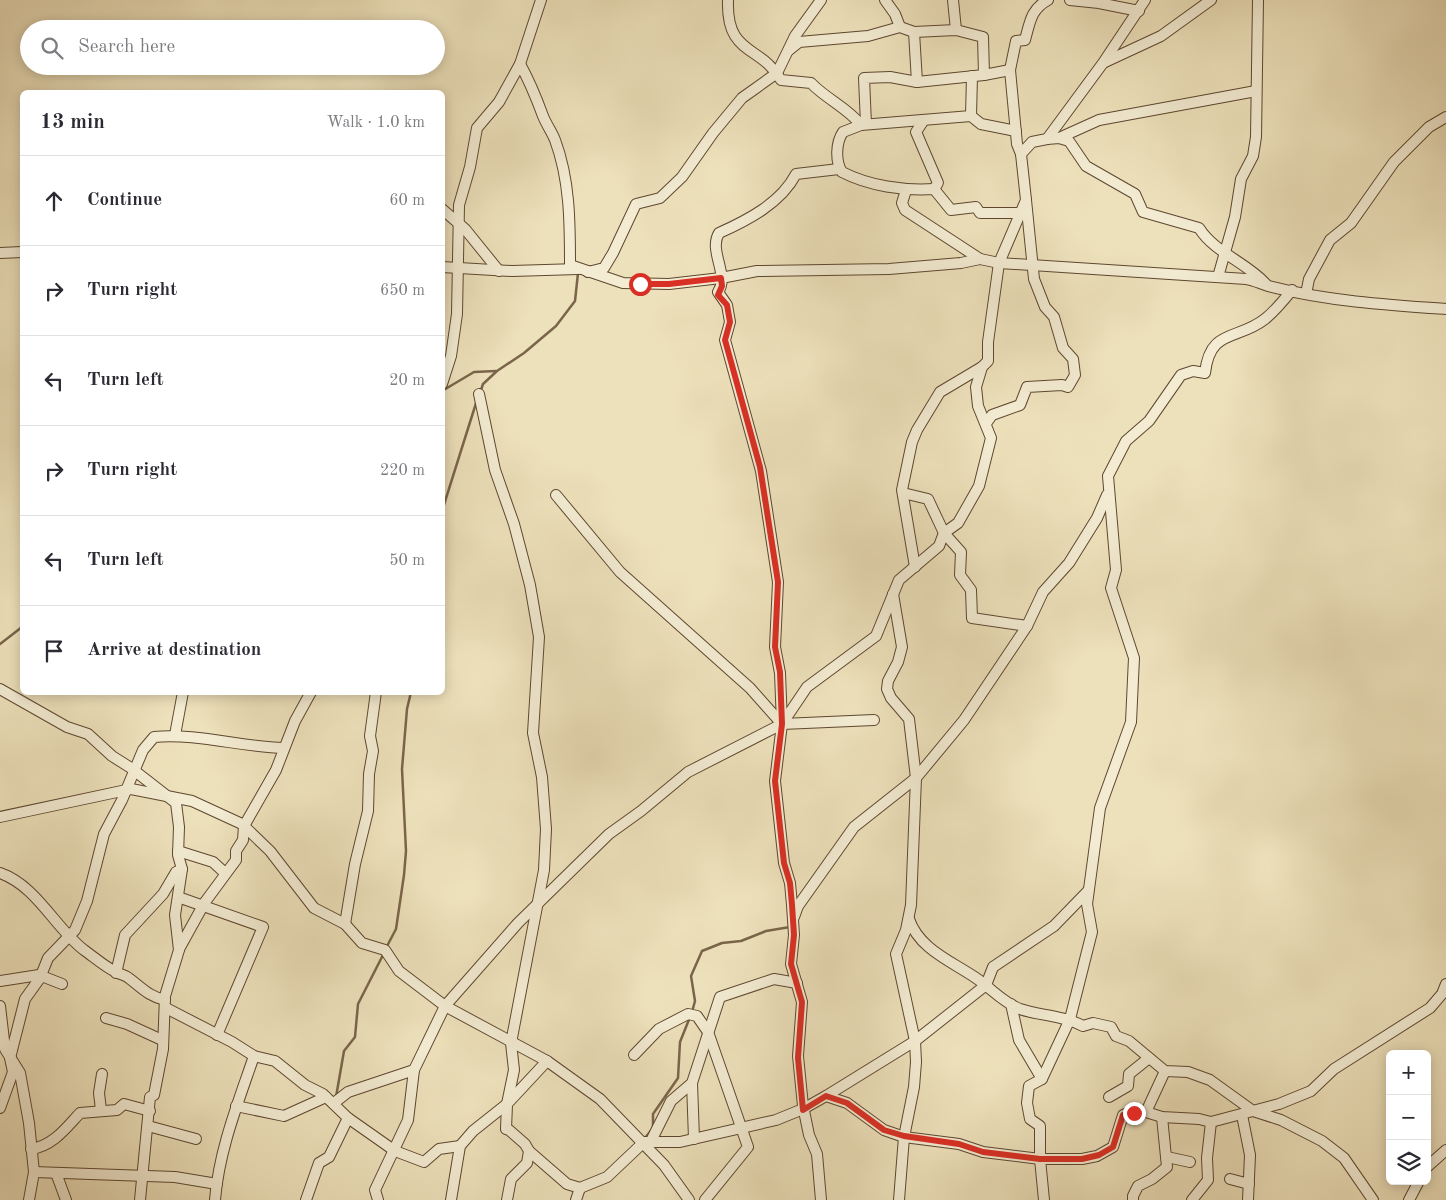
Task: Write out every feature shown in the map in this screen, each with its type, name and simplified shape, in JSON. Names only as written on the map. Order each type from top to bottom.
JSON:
[{"type":"street","points":[[445,375],[451,356],[456,321],[459,205],[470,167],[476,128],[499,102],[520,64],[541,0]]},
{"type":"street","points":[[728,0],[730,29],[735,37],[777,73],[781,80],[811,83],[820,93],[864,124]]},
{"type":"street","points":[[445,266],[499,270],[582,271],[604,268],[636,204],[660,198],[682,177],[713,133],[742,98],[777,73],[785,54],[821,0]]},
{"type":"street","points":[[885,0],[896,14],[900,27]]},
{"type":"street","points":[[953,0],[956,30]]},
{"type":"street","points":[[986,422],[992,415],[1020,405],[1027,387],[1062,385],[1068,387],[1075,375],[1073,359],[1063,348],[1054,317],[1045,307],[1038,292],[1032,263],[1010,70],[1015,42],[1025,40],[1032,13],[1039,5],[1048,0]]},
{"type":"street","points":[[1070,0],[1097,3],[1139,12]]},
{"type":"street","points":[[1047,139],[1139,12],[1145,0]]},
{"type":"street","points":[[1103,63],[1161,36],[1211,0]]},
{"type":"street","points":[[1218,278],[1235,217],[1241,179],[1254,151],[1258,0]]},
{"type":"street","points":[[785,54],[799,42],[868,36],[900,27],[914,32],[956,30],[984,37],[984,75]]},
{"type":"street","points":[[914,32],[917,82]]},
{"type":"street","points":[[520,64],[536,92],[544,117],[555,140],[565,180],[570,216],[570,265],[582,271],[622,283],[669,284],[721,278],[757,271],[889,269],[961,263],[980,258]]},
{"type":"street","points":[[864,124],[864,78],[890,77],[917,82],[984,75],[1010,70]]},
{"type":"street","points":[[971,116],[972,76]]},
{"type":"street","points":[[1021,154],[1032,142],[1060,138],[1099,120],[1256,91]]},
{"type":"street","points":[[839,169],[838,144],[841,134],[864,124],[971,116],[980,124],[1016,131]]},
{"type":"street","points":[[1306,294],[1309,279],[1330,240],[1342,228],[1351,223],[1394,162],[1429,127],[1446,117]]},
{"type":"street","points":[[924,120],[916,132],[938,183],[934,189]]},
{"type":"street","points":[[1060,138],[1071,143],[1088,167],[1135,194],[1143,212],[1199,228],[1207,240],[1254,271],[1268,286]]},
{"type":"street","points":[[821,1200],[817,1154],[809,1135],[803,1110],[798,1058],[802,1002],[791,964],[793,920],[775,781],[782,724],[780,672],[775,647],[778,582],[772,532],[760,467],[725,340],[730,322],[727,305],[718,295],[722,286],[717,258],[717,236],[719,233],[743,222],[782,195],[796,174],[839,169],[853,178],[906,190],[934,189]]},
{"type":"street","points":[[934,189],[951,210],[976,207],[980,214],[1019,213]]},
{"type":"street","points":[[906,190],[902,203],[905,210],[980,258],[998,263],[1032,263],[1249,279],[1268,286],[1306,294],[1380,305],[1446,309]]},
{"type":"street","points":[[915,567],[902,484],[912,442],[933,401],[943,388],[982,367],[988,361],[988,342],[998,263],[1026,200]]},
{"type":"street","points":[[445,212],[484,250],[499,270]]},
{"type":"street","points":[[0,253],[20,252]]},
{"type":"street","points":[[1044,1200],[1040,1159],[1040,1126],[1030,1119],[1028,1103],[1029,1086],[1042,1079],[1070,1019],[1092,932],[1087,904],[1100,808],[1131,722],[1133,700],[1134,658],[1111,588],[1116,570],[1108,476],[1126,441],[1149,421],[1181,375],[1193,371],[1205,373],[1207,358],[1217,342],[1264,320],[1292,290]]},
{"type":"street","points":[[782,724],[807,686],[876,636],[902,575],[915,567],[939,546],[944,533],[958,523],[979,486],[991,438],[978,406],[976,387],[982,367]]},
{"type":"street","points":[[479,394],[495,470],[514,524],[530,585],[539,637],[533,733],[542,777],[546,829],[538,900],[511,1043],[514,1070],[507,1104],[506,1129],[525,1144],[529,1151],[567,1184],[580,1188],[607,1177],[647,1143],[671,1101],[692,1083]]},
{"type":"street","points":[[793,920],[798,906],[854,827],[916,778],[964,720],[1027,626],[1043,592],[1069,563],[1098,518],[1108,492]]},
{"type":"street","points":[[903,493],[928,499],[944,533],[961,552],[960,575],[971,590],[972,618],[1027,626]]},
{"type":"street","points":[[556,495],[620,572],[750,688],[782,724]]},
{"type":"street","points":[[893,594],[902,647],[898,662],[888,682],[888,689],[891,698],[909,719],[916,778],[911,905],[896,957],[915,1041],[916,1072],[904,1136],[900,1200]]},
{"type":"street","points":[[0,689],[67,727],[87,734],[112,756],[134,770],[163,795],[176,803],[179,826],[178,851],[182,869],[175,916],[179,950]]},
{"type":"street","points":[[175,736],[182,695]]},
{"type":"street","points":[[140,1200],[150,1097],[154,1095],[163,1049],[162,1040],[167,984],[179,950],[202,907],[236,860],[236,851],[243,840],[244,826],[276,770],[295,721],[309,695]]},
{"type":"street","points":[[345,924],[355,864],[368,811],[369,774],[373,752],[370,736],[376,695]]},
{"type":"street","points":[[378,1200],[375,1190],[408,1120],[414,1070],[445,1006],[538,900],[609,834],[642,811],[688,772],[782,724],[874,720]]},
{"type":"street","points":[[5,1051],[25,999],[41,976],[48,958],[75,930],[87,900],[104,834],[143,750],[154,737],[175,736],[224,741],[258,748],[284,748]]},
{"type":"street","points":[[0,817],[131,789],[192,801],[244,826],[270,851],[314,908],[345,924],[362,943],[385,950],[399,971],[445,1006],[547,1061],[600,1099],[647,1143],[688,1200]]},
{"type":"street","points":[[178,851],[214,862],[225,873]]},
{"type":"street","points":[[116,973],[125,935],[163,894],[176,872],[182,869]]},
{"type":"street","points":[[0,873],[15,880],[33,895],[60,928],[70,935],[84,950],[116,973],[130,978],[153,998],[254,1056],[275,1061],[305,1085],[330,1100],[348,1118],[395,1151],[424,1162],[439,1149],[460,1146]]},
{"type":"street","points":[[647,1143],[680,1142],[776,1120],[803,1110],[915,1041],[986,986],[993,967],[1054,926],[1088,891]]},
{"type":"street","points":[[178,897],[263,927],[217,1035]]},
{"type":"street","points":[[908,918],[914,934],[937,955],[1011,1004],[1021,1009],[1070,1019],[1082,1026],[1093,1023],[1111,1026],[1116,1036],[1129,1041],[1165,1070],[1188,1072],[1210,1080],[1253,1110],[1304,1131],[1332,1148],[1344,1158],[1373,1200]]},
{"type":"street","points":[[0,981],[41,976],[62,984]]},
{"type":"street","points":[[694,1139],[692,1083],[720,997],[774,980],[797,984]]},
{"type":"street","points":[[826,1096],[847,1103],[884,1130],[904,1136],[959,1144],[991,1153],[1040,1159],[1082,1159],[1099,1155],[1113,1147],[1123,1115],[1130,1112],[1146,1112],[1162,1118],[1199,1119],[1211,1122],[1279,1104],[1311,1091],[1334,1069],[1430,1008],[1442,994],[1446,984]]},
{"type":"street","points":[[1011,1004],[1019,1040],[1042,1079]]},
{"type":"street","points":[[0,1006],[5,1051],[13,1072],[0,1108]]},
{"type":"street","points":[[634,1055],[660,1029],[688,1014],[697,1016],[708,1032],[748,1147],[704,1200]]},
{"type":"street","points":[[106,1018],[128,1024],[162,1040]]},
{"type":"street","points":[[5,1051],[20,1073],[34,1172],[29,1200]]},
{"type":"street","points":[[215,1200],[216,1184],[236,1106],[254,1056]]},
{"type":"street","points":[[1109,1097],[1128,1086],[1129,1074],[1149,1058]]},
{"type":"street","points":[[451,1200],[460,1146],[473,1131],[507,1104],[547,1061]]},
{"type":"street","points":[[236,1106],[284,1116],[414,1070]]},
{"type":"street","points":[[1146,1112],[1165,1070]]},
{"type":"street","points":[[101,1110],[99,1092],[102,1074]]},
{"type":"street","points":[[31,1149],[45,1146],[80,1113],[117,1110],[124,1104],[150,1112]]},
{"type":"street","points":[[1242,1115],[1250,1155],[1248,1200]]},
{"type":"street","points":[[306,1200],[319,1163],[330,1157],[348,1118]]},
{"type":"street","points":[[1134,1200],[1133,1196],[1138,1186],[1152,1179],[1167,1167],[1162,1118]]},
{"type":"street","points":[[1192,1200],[1208,1180],[1207,1158],[1211,1122]]},
{"type":"street","points":[[148,1126],[196,1139]]},
{"type":"street","points":[[1431,1163],[1446,1150]]},
{"type":"street","points":[[507,1200],[510,1179],[527,1163],[529,1151]]},
{"type":"street","points":[[1167,1156],[1190,1162]]},
{"type":"street","points":[[34,1172],[178,1178],[216,1184]]},
{"type":"street","points":[[56,1173],[66,1200]]},
{"type":"street","points":[[1230,1179],[1249,1184]]},
{"type":"street","points":[[1409,1200],[1417,1185]]},
{"type":"street","points":[[576,1200],[580,1188]]},
{"type":"waterway","points":[[480,393],[483,384],[497,371],[524,353],[556,326],[575,301],[578,273]]},
{"type":"waterway","points":[[445,389],[474,372],[496,371]]},
{"type":"waterway","points":[[445,501],[477,400]]},
{"type":"waterway","points":[[0,644],[20,629]]},
{"type":"waterway","points":[[386,948],[396,929],[404,875],[406,851],[402,769],[407,709],[410,695]]},
{"type":"waterway","points":[[692,1012],[695,1001],[691,976],[702,951],[722,943],[741,941],[766,931],[790,927]]},
{"type":"waterway","points":[[336,1097],[344,1051],[355,1037],[358,1004],[384,953]]},
{"type":"waterway","points":[[645,1138],[653,1128],[653,1114],[678,1078],[680,1042],[690,1017]]},
{"type":"route","points":[[640,284],[669,284],[721,278],[722,286],[718,295],[727,305],[730,322],[725,334],[725,340],[737,378],[748,429],[761,471],[772,532],[778,582],[775,647],[780,672],[782,724],[775,781],[784,863],[790,883],[792,905],[794,935],[791,964],[802,1002],[798,1058],[803,1110],[826,1096],[847,1103],[858,1114],[884,1130],[904,1136],[959,1144],[983,1152],[1005,1153],[1040,1159],[1082,1159],[1099,1155],[1113,1147],[1123,1115],[1130,1112],[1134,1113]]}]
